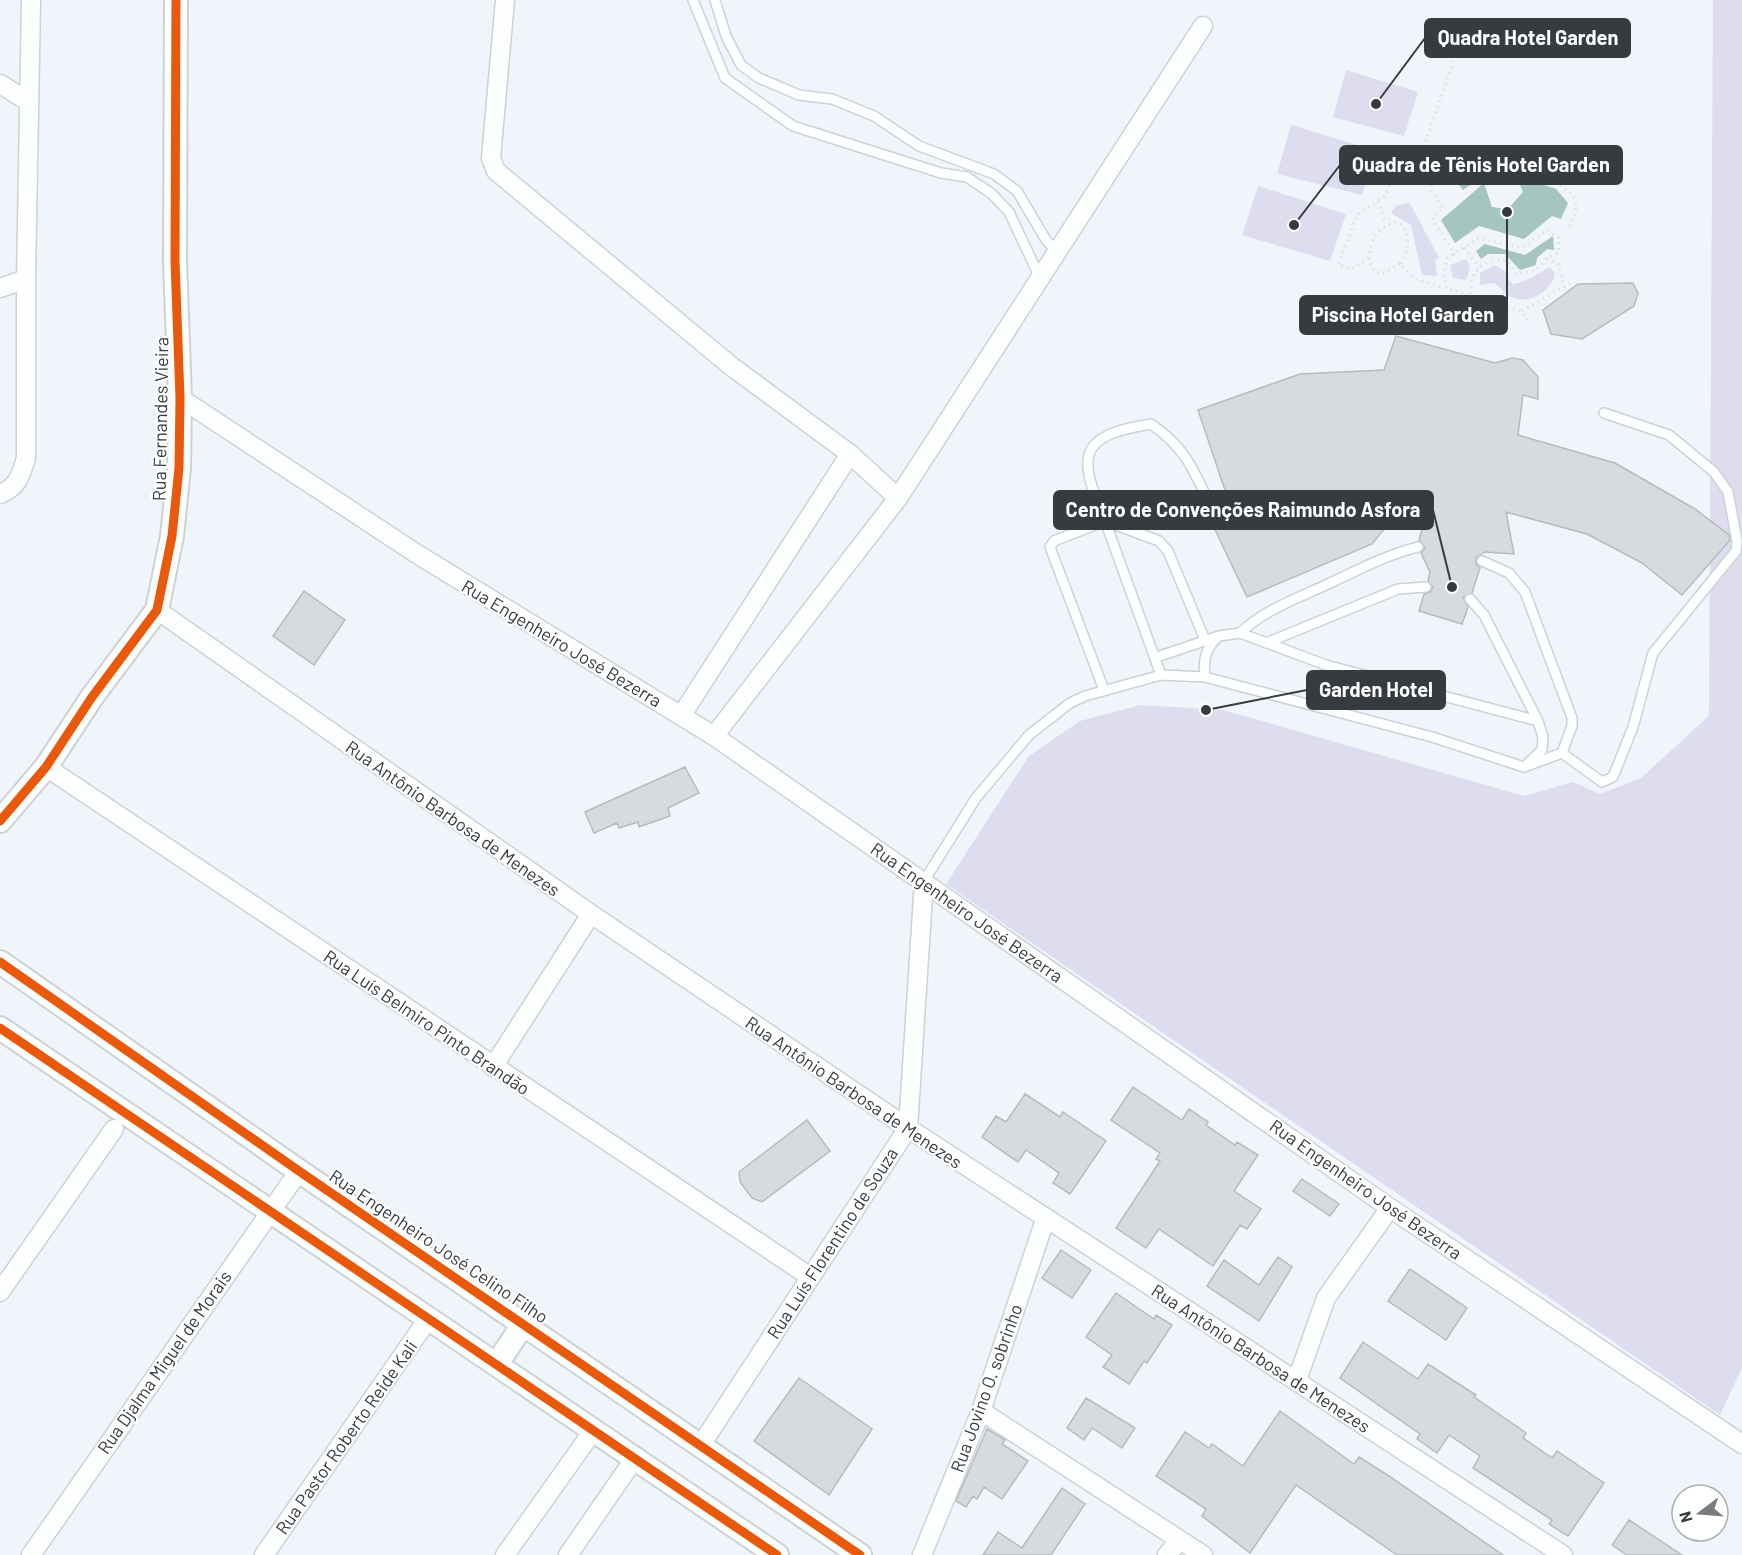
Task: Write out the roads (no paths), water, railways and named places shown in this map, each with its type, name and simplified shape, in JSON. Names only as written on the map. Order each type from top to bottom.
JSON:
[{"type":"street","points":[[0,495],[14,487],[26,458],[26,279],[31,0]]},
{"type":"street","name":"Rua Fernandes Vieira","points":[[0,821],[46,767],[92,697],[157,610],[172,536],[179,468],[180,398],[175,261],[176,0]]},
{"type":"street","points":[[505,0],[491,158],[496,171],[731,366],[850,454],[898,498]]},
{"type":"street","points":[[714,736],[898,498],[1203,26]]},
{"type":"street","points":[[0,84],[29,102]]},
{"type":"street","points":[[0,288],[26,279]]},
{"type":"street","name":"Rua Engenheiro José Bezerra","points":[[180,398],[417,554],[714,736],[1390,1208],[1742,1444]]},
{"type":"street","points":[[681,716],[850,454]]},
{"type":"street","name":"Rua Antônio Barbosa de Menezes","points":[[157,610],[591,914],[908,1128],[1563,1555]]},
{"type":"street","name":"Rua Luís Belmiro Pinto Brandão","points":[[46,767],[809,1276]]},
{"type":"street","name":"Rua Luís Florentino de Souza","points":[[701,1445],[809,1276],[908,1128],[924,881]]},
{"type":"street","points":[[493,1067],[591,914]]},
{"type":"street","name":"Rua Engenheiro José Celino Filho","points":[[0,962],[299,1171],[860,1555]]},
{"type":"street","points":[[0,1028],[268,1212],[497,1364],[777,1555]]},
{"type":"street","points":[[0,1293],[114,1129]]},
{"type":"street","name":"Rua Djalma Miguel de Morais","points":[[31,1555],[268,1212],[299,1171]]},
{"type":"street","points":[[1297,1380],[1326,1298],[1390,1208]]},
{"type":"street","name":"Rua Jovino O. sobrinho","points":[[922,1555],[981,1411],[1046,1220]]},
{"type":"street","name":"Rua Pastor Roberto Reide Kali","points":[[264,1555],[428,1319]]},
{"type":"street","points":[[497,1364],[524,1323]]},
{"type":"street","points":[[981,1411],[1203,1555]]},
{"type":"street","points":[[506,1555],[593,1431]]},
{"type":"street","points":[[568,1555],[635,1458]]},
{"type":"street","points":[[1167,1555],[1180,1540]]},
{"type":"lane","points":[[693,0],[716,63],[724,78],[738,90],[793,126],[940,173],[968,177],[992,194],[1008,212],[1040,278]]},
{"type":"lane","points":[[715,0],[726,36],[741,65],[759,78],[799,95],[832,99],[863,111],[919,146],[994,174],[1017,191],[1057,252]]},
{"type":"lane","points":[[1562,753],[1602,782],[1613,777],[1633,727],[1653,653],[1736,551],[1737,541],[1728,492],[1714,472],[1669,435],[1604,413]]},
{"type":"lane","points":[[1161,675],[1091,487],[1086,465],[1088,450],[1100,439],[1127,428],[1151,424],[1171,438],[1188,457],[1211,507]]},
{"type":"lane","points":[[1104,690],[1050,547],[1054,541],[1105,521],[1159,541],[1168,551],[1205,640]]},
{"type":"lane","points":[[1240,633],[1251,622],[1302,596],[1395,553],[1418,548]]},
{"type":"lane","points":[[924,881],[976,798],[1029,735],[1070,704],[1104,690],[1161,675],[1205,677],[1432,737],[1524,767],[1562,753],[1572,726],[1572,718],[1525,591],[1509,573],[1482,561]]},
{"type":"lane","points":[[1266,643],[1398,589],[1426,587]]},
{"type":"lane","points":[[1470,599],[1484,615],[1544,737],[1542,750],[1524,767]]},
{"type":"lane","points":[[1156,657],[1205,640],[1240,633],[1326,665],[1538,721]]},
{"type":"lane","points":[[1205,677],[1203,664],[1207,651],[1219,636]]},
{"type":"place","name":"Quadra Hotel Garden","points":[[1376,104]]},
{"type":"place","name":"Piscina Hotel Garden","points":[[1507,212]]},
{"type":"place","name":"Quadra de Tênis Hotel Garden","points":[[1294,225]]},
{"type":"place","name":"Centro de Convenções Raimundo Asfora","points":[[1452,587]]},
{"type":"place","name":"Garden Hotel","points":[[1206,710]]}]
